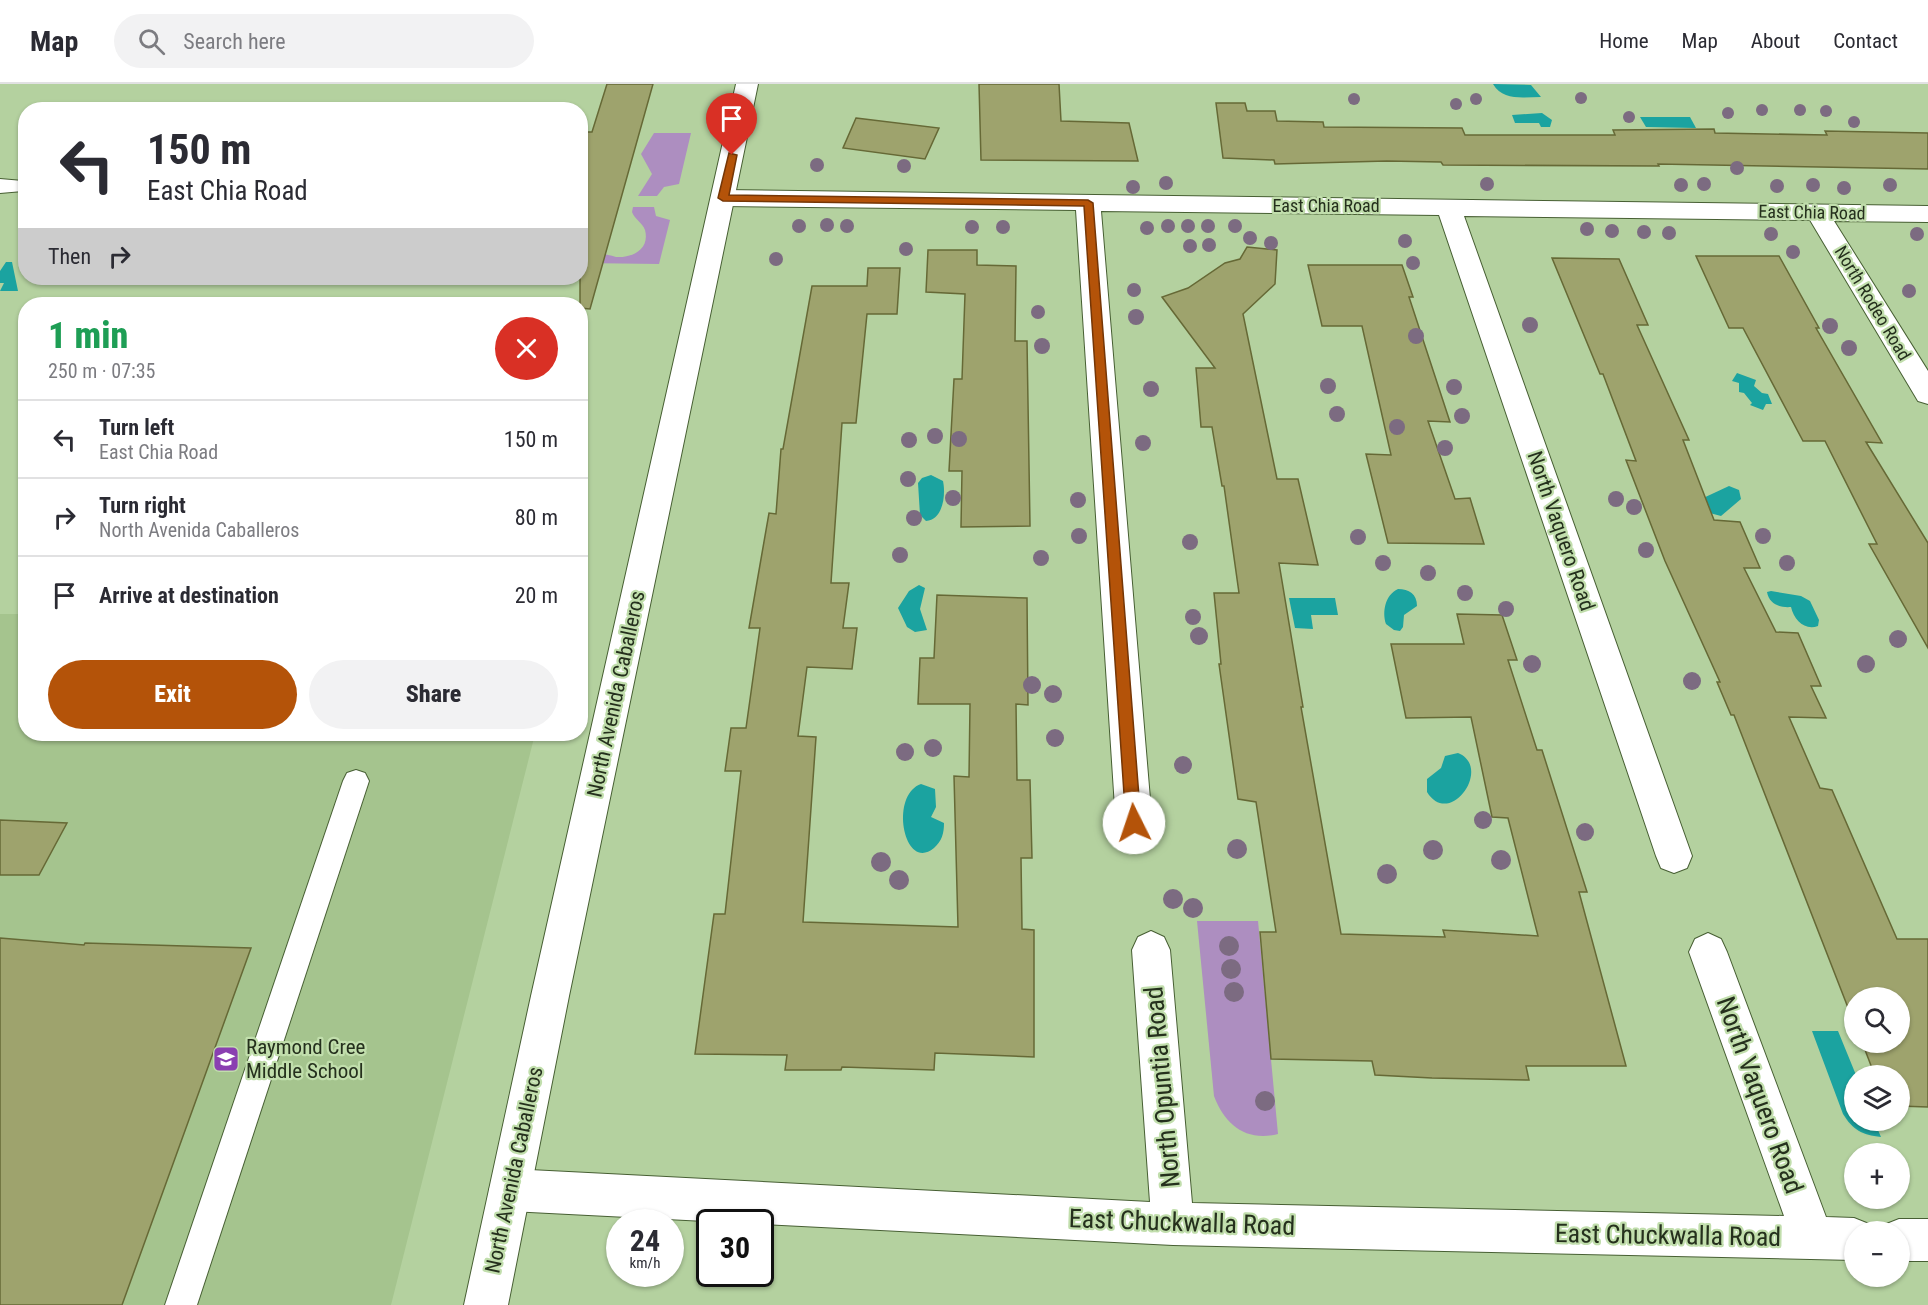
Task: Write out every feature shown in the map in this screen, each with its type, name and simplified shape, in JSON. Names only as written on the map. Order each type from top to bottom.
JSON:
[{"type":"street","name":"North Avenida Caballeros","points":[[486,1305],[552,984],[747,84]]},
{"type":"street","name":"East Chia Road","points":[[723,198],[1928,214]]},
{"type":"street","points":[[1088,203],[1134,823]]},
{"type":"street","name":"North Vaquero Road","points":[[1448,206],[1674,856]]},
{"type":"street","name":"North Rodeo Road","points":[[1817,213],[1928,394]]},
{"type":"street","name":"North Opuntia Road","points":[[1151,951],[1173,1224]]},
{"type":"street","name":"North Vaquero Road","points":[[1708,952],[1813,1238]]},
{"type":"street","name":"East Chuckwalla Road","points":[[510,1190],[1173,1224],[1844,1239]]},
{"type":"street","points":[[1910,1240],[1928,1240]]},
{"type":"lane","points":[[181,1305],[356,781]]},
{"type":"shaded area","points":[[654,133],[691,133],[679,184],[664,187],[657,196],[638,196],[652,174],[641,154]]},
{"type":"shaded area","points":[[633,207],[654,207],[656,216],[670,220],[659,264],[588,263],[588,260],[595,256],[603,254],[616,257],[628,256],[643,247],[646,237],[645,230],[632,212]]},
{"type":"shaded area","name":"Raymond Cree Middle School","points":[[0,614],[18,614],[18,741],[533,741],[391,1305],[0,1305]]},
{"type":"shaded area","points":[[1197,921],[1258,921],[1278,1134],[1256,1136],[1238,1129],[1224,1115],[1214,1096]]},
{"type":"water","points":[[1493,84],[1531,85],[1541,97],[1508,96]]},
{"type":"water","points":[[1542,113],[1552,120],[1550,127],[1541,127],[1539,123],[1515,123],[1512,115]]},
{"type":"water","points":[[1640,117],[1690,117],[1696,128],[1646,127]]},
{"type":"water","points":[[6,262],[12,262],[18,291],[0,291],[4,283],[0,283],[0,271]]},
{"type":"water","points":[[1737,373],[1756,380],[1754,386],[1762,393],[1768,394],[1772,404],[1766,404],[1763,410],[1750,405],[1752,403],[1744,393],[1739,392],[1739,383],[1732,381]]},
{"type":"water","points":[[931,475],[943,481],[944,493],[940,512],[932,520],[926,521],[920,515],[918,483],[922,478]]},
{"type":"water","points":[[1729,486],[1739,490],[1741,499],[1721,516],[1706,512],[1699,500]]},
{"type":"water","points":[[919,585],[925,588],[920,609],[927,630],[915,632],[907,627],[898,608],[909,591]]},
{"type":"water","points":[[1398,589],[1412,593],[1416,598],[1417,606],[1404,615],[1403,627],[1400,631],[1386,624],[1384,614],[1387,600]]},
{"type":"water","points":[[1767,592],[1801,596],[1810,601],[1819,620],[1818,626],[1805,626],[1797,620],[1791,607],[1779,606],[1770,600]]},
{"type":"water","points":[[1289,598],[1335,598],[1338,615],[1311,615],[1313,629],[1295,628]]},
{"type":"water","points":[[1458,753],[1468,760],[1471,770],[1470,781],[1456,800],[1446,803],[1436,802],[1427,792],[1427,779],[1441,768],[1445,756]]},
{"type":"water","points":[[921,784],[935,789],[936,807],[931,817],[944,823],[939,843],[924,853],[915,850],[908,842],[903,816],[905,802],[911,791]]},
{"type":"water","points":[[1812,1031],[1838,1031],[1844,1046],[1844,1053],[1847,1053],[1852,1065],[1844,1065],[1843,1114]]},
{"type":"water","points":[[1859,1131],[1878,1131],[1881,1137]]},
{"type":"building","points":[[607,84],[653,84],[590,309],[588,309],[588,297],[580,297],[580,285],[588,285],[588,132],[592,132]]},
{"type":"building","points":[[979,84],[1059,84],[1061,121],[1129,123],[1138,161],[981,160]]},
{"type":"building","points":[[1216,103],[1245,103],[1247,111],[1275,111],[1277,121],[1323,122],[1324,127],[1462,128],[1465,135],[1615,135],[1613,130],[1714,129],[1715,133],[1827,135],[1825,131],[1928,133],[1928,169],[1658,164],[1659,166],[1443,165],[1441,162],[1387,161],[1275,164],[1274,160],[1223,158]]},
{"type":"building","points":[[856,118],[939,128],[925,159],[843,148]]},
{"type":"building","points":[[1247,247],[1277,250],[1275,284],[1243,314],[1277,479],[1298,479],[1318,565],[1279,563],[1303,707],[1301,707],[1341,934],[1445,937],[1443,930],[1538,936],[1508,818],[1492,817],[1471,717],[1406,718],[1391,644],[1464,644],[1457,614],[1502,615],[1517,660],[1508,660],[1537,750],[1542,750],[1587,892],[1579,892],[1626,1066],[1526,1066],[1529,1080],[1375,1075],[1372,1061],[1271,1059],[1260,932],[1276,932],[1256,802],[1238,799],[1219,664],[1221,664],[1214,593],[1239,593],[1224,486],[1222,486],[1212,427],[1201,427],[1196,368],[1215,368],[1162,297],[1188,288],[1225,263],[1240,259]]},
{"type":"building","points":[[928,250],[977,250],[977,265],[1016,266],[1015,341],[1027,341],[1030,526],[961,527],[962,471],[949,471],[954,379],[962,379],[965,294],[926,292]]},
{"type":"building","points":[[1696,256],[1779,256],[1819,328],[1816,328],[1882,443],[1866,442],[1928,543],[1928,648],[1869,544],[1877,544],[1825,441],[1803,441],[1743,328],[1729,328]]},
{"type":"building","points":[[1552,258],[1619,259],[1648,325],[1637,325],[1689,440],[1683,440],[1714,520],[1740,522],[1760,568],[1744,568],[1776,632],[1798,633],[1821,686],[1811,686],[1826,718],[1789,717],[1820,788],[1832,790],[1897,939],[1928,939],[1928,1107],[1910,1106],[1910,1065],[1871,1065],[1866,1053],[1910,1053],[1910,987],[1844,987],[1844,997],[1734,715],[1731,715],[1717,682],[1720,682],[1665,561],[1626,460],[1636,461],[1603,374],[1600,374]]},
{"type":"building","points":[[1308,265],[1402,265],[1413,297],[1409,297],[1450,422],[1428,421],[1455,499],[1470,498],[1484,544],[1388,543],[1366,454],[1391,455],[1362,326],[1322,326]]},
{"type":"building","points":[[868,268],[900,268],[897,314],[867,314],[856,423],[842,423],[831,583],[849,583],[843,628],[857,628],[852,669],[807,667],[798,736],[816,737],[803,922],[958,927],[954,776],[969,777],[970,704],[918,704],[920,658],[934,658],[937,595],[1027,598],[1028,705],[1016,704],[1017,780],[1030,780],[1032,858],[1021,858],[1022,929],[1034,930],[1034,1057],[935,1053],[934,1070],[842,1067],[841,1070],[785,1070],[787,1055],[695,1054],[714,914],[725,914],[741,771],[725,771],[731,728],[746,728],[760,628],[749,628],[769,513],[776,514],[781,449],[783,449],[812,286],[867,286]]},
{"type":"building","points":[[0,820],[67,823],[39,875],[0,875]]},
{"type":"building","points":[[0,938],[84,945],[85,943],[251,948],[122,1305],[0,1305]]},
{"type":"place","name":"Raymond Cree Middle School","points":[[226,1059]]},
{"type":"route","points":[[732,155],[723,198],[1088,203],[1134,823]]}]
